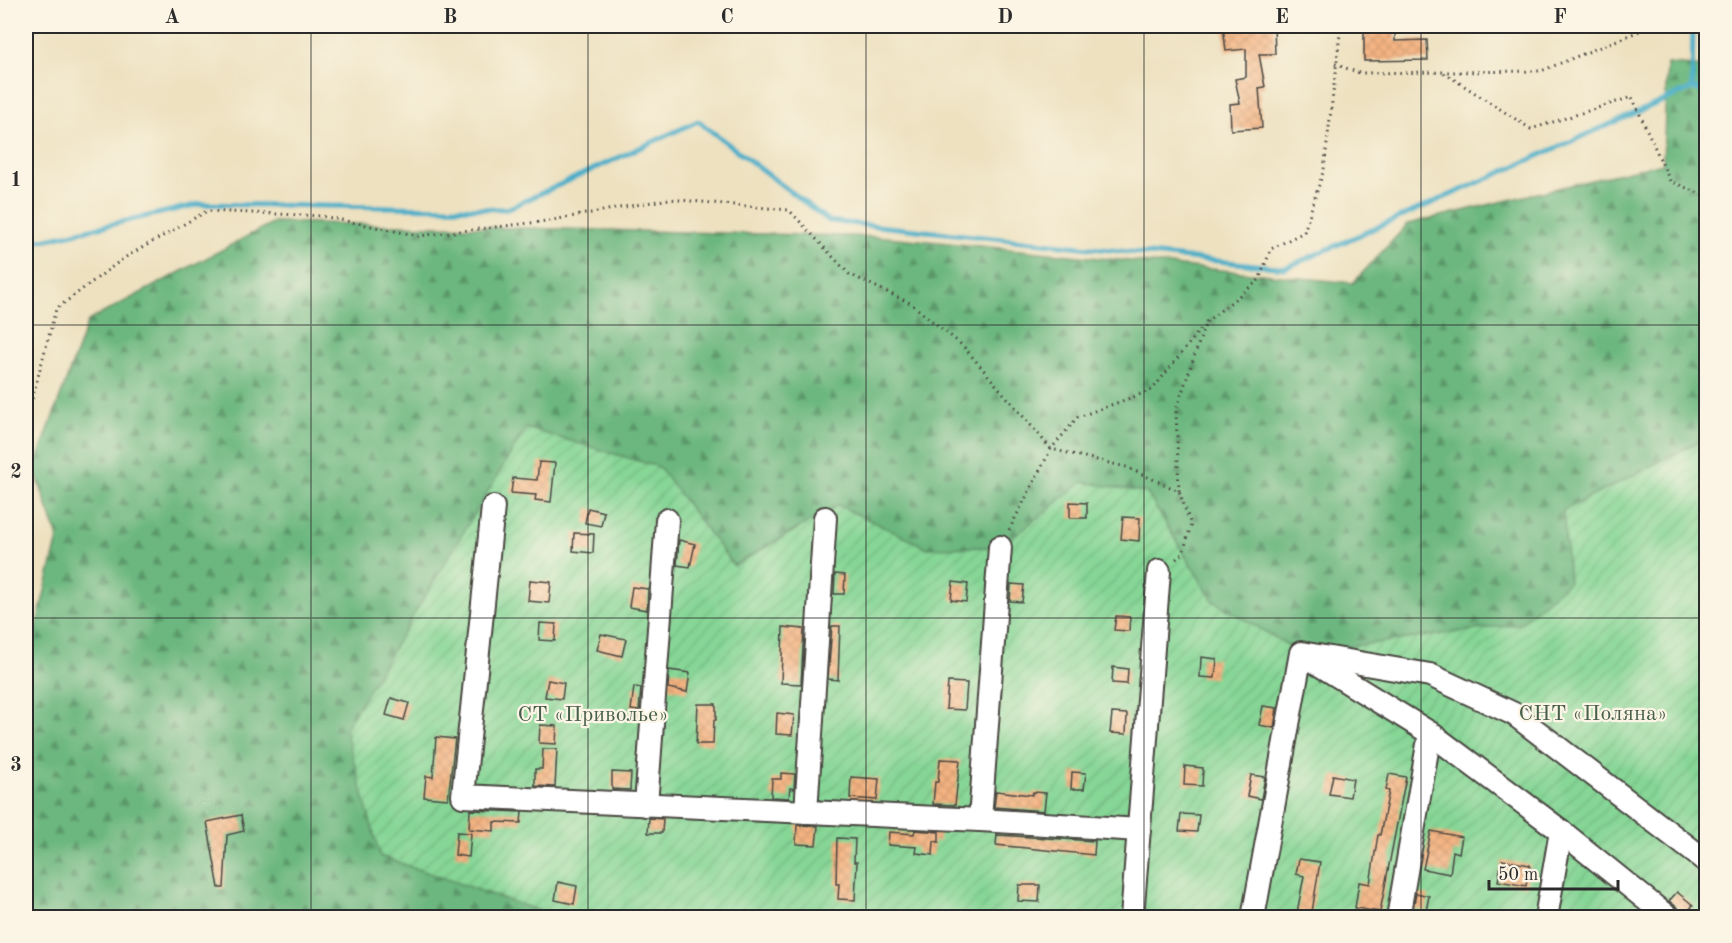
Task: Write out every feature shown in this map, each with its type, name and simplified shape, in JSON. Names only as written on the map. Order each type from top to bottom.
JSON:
[{"type":"street","points":[[493,507],[463,796],[980,820],[1139,830]]},
{"type":"street","points":[[807,812],[825,518]]},
{"type":"street","points":[[646,805],[667,520]]},
{"type":"street","points":[[980,820],[1000,547]]},
{"type":"street","points":[[1132,918],[1159,571]]},
{"type":"street","points":[[1301,653],[1430,733],[1561,831],[1669,918]]},
{"type":"street","points":[[1301,653],[1430,675],[1514,714],[1707,861]]},
{"type":"street","points":[[1253,918],[1301,653]]},
{"type":"street","points":[[1398,918],[1430,733]]},
{"type":"street","points":[[1546,918],[1561,831]]},
{"type":"path","points":[[1000,547],[1051,449],[1078,417],[1152,390],[1206,322],[1259,280],[1271,249],[1304,232],[1324,169],[1341,26]]},
{"type":"path","points":[[1335,64],[1359,73],[1541,71],[1642,30],[1644,26]]},
{"type":"path","points":[[1444,73],[1531,129],[1632,96],[1670,181],[1707,196]]},
{"type":"path","points":[[26,422],[56,309],[124,258],[207,211],[322,216],[419,236],[547,221],[669,199],[789,210],[849,274],[910,303],[963,346],[1051,449],[1126,467],[1179,491]]},
{"type":"path","points":[[1159,571],[1183,553],[1191,525],[1179,491],[1176,410],[1206,322]]},
{"type":"green space","points":[[1667,64],[1706,67],[1706,183],[1697,189],[1706,192],[1706,438],[1563,511],[1569,582],[1519,624],[1301,653],[1213,601],[1147,493],[1000,547],[927,548],[838,505],[733,566],[659,467],[380,856],[557,917],[26,918],[26,668],[58,538],[34,468],[88,321],[274,222],[887,237],[1353,283],[1408,224],[1663,163]]},
{"type":"green space","name":"СТ «Приволье»","points":[[526,428],[659,467],[734,566],[838,505],[927,548],[1000,547],[1083,482],[1147,493],[1213,601],[1301,653],[1519,624],[1569,582],[1563,511],[1706,438],[1706,917],[557,917],[380,856],[345,729]]},
{"type":"building","points":[[1223,26],[1274,26],[1275,54],[1259,54],[1265,87],[1259,88],[1262,128],[1231,130],[1230,104],[1240,103],[1235,79],[1246,77],[1246,49],[1226,51]]},
{"type":"building","points":[[1364,26],[1395,26],[1395,41],[1427,40],[1428,60],[1364,61]]},
{"type":"building","points":[[539,462],[555,463],[551,502],[535,500],[536,495],[511,493],[513,478],[537,480]]},
{"type":"building","points":[[1070,502],[1087,503],[1087,518],[1070,518]]},
{"type":"building","points":[[588,508],[604,512],[601,526],[585,523]]},
{"type":"building","points":[[1123,517],[1140,518],[1139,541],[1121,539]]},
{"type":"building","points":[[574,533],[594,534],[593,553],[573,551]]},
{"type":"building","points":[[679,540],[695,544],[690,567],[677,565]]},
{"type":"building","points":[[835,574],[845,575],[844,594],[834,594]]},
{"type":"building","points":[[530,580],[551,582],[549,603],[528,601]]},
{"type":"building","points":[[953,582],[968,584],[966,602],[951,600]]},
{"type":"building","points":[[1011,584],[1024,585],[1022,602],[1010,601]]},
{"type":"building","points":[[632,587],[648,589],[647,610],[629,607]]},
{"type":"building","points":[[1116,616],[1130,617],[1129,631],[1114,630]]},
{"type":"building","points":[[540,623],[556,624],[555,641],[539,640]]},
{"type":"building","points":[[832,626],[840,626],[838,680],[828,679]]},
{"type":"building","points":[[783,627],[804,629],[801,684],[781,683]]},
{"type":"building","points":[[601,634],[626,639],[622,656],[597,650]]},
{"type":"building","points":[[1201,657],[1217,659],[1215,678],[1200,677]]},
{"type":"building","points":[[1113,667],[1128,669],[1127,684],[1112,683]]},
{"type":"building","points":[[669,670],[690,673],[687,692],[668,688]]},
{"type":"building","points":[[548,680],[564,683],[562,699],[545,697]]},
{"type":"building","points":[[948,682],[967,683],[965,710],[946,709]]},
{"type":"building","points":[[634,687],[641,688],[639,711],[631,710]]},
{"type":"building","points":[[391,698],[409,703],[404,720],[386,715]]},
{"type":"building","points":[[698,704],[716,704],[713,744],[696,744]]},
{"type":"building","points":[[1263,706],[1277,708],[1274,728],[1259,725]]},
{"type":"building","points":[[777,713],[794,715],[792,735],[776,734]]},
{"type":"building","points":[[1112,713],[1127,714],[1126,734],[1110,733]]},
{"type":"building","points":[[540,725],[557,726],[556,744],[539,743]]},
{"type":"building","points":[[436,737],[455,739],[448,799],[424,797],[426,776],[433,777]]},
{"type":"building","points":[[543,749],[557,749],[555,787],[535,786],[535,769],[542,769]]},
{"type":"building","points":[[940,759],[960,760],[955,805],[933,804]]},
{"type":"building","points":[[1185,766],[1203,768],[1202,786],[1184,785]]},
{"type":"building","points":[[612,772],[631,773],[630,790],[612,789]]},
{"type":"building","points":[[1072,772],[1086,773],[1084,789],[1071,789]]},
{"type":"building","points":[[781,773],[795,774],[794,789],[790,788],[789,798],[771,797],[772,779],[781,779]]},
{"type":"building","points":[[1389,774],[1406,777],[1380,912],[1355,908],[1359,882],[1370,884],[1378,835],[1380,835],[1389,791],[1386,790]]},
{"type":"building","points":[[1251,775],[1265,777],[1261,799],[1247,796]]},
{"type":"building","points":[[1333,775],[1353,779],[1350,797],[1329,794]]},
{"type":"building","points":[[851,777],[879,779],[877,800],[850,798]]},
{"type":"building","points":[[996,791],[1032,795],[1033,792],[1046,793],[1044,811],[994,807]]},
{"type":"building","points":[[470,810],[522,812],[521,823],[494,822],[494,831],[469,829]]},
{"type":"building","points":[[1181,814],[1199,815],[1197,832],[1179,831]]},
{"type":"building","points":[[241,815],[244,831],[227,835],[224,888],[219,888],[207,822]]},
{"type":"building","points":[[649,818],[663,819],[662,833],[648,833]]},
{"type":"building","points":[[797,825],[818,826],[816,845],[796,844]]},
{"type":"building","points":[[915,830],[939,832],[939,842],[934,841],[933,855],[916,853],[917,847],[888,845],[889,832],[914,834]]},
{"type":"building","points":[[1431,831],[1462,837],[1459,853],[1453,851],[1450,874],[1423,869]]},
{"type":"building","points":[[457,832],[471,833],[469,857],[455,855]]},
{"type":"building","points":[[997,835],[1095,841],[1094,855],[996,845]]},
{"type":"building","points":[[837,838],[855,839],[854,862],[857,862],[855,900],[838,899]]},
{"type":"building","points":[[1299,859],[1320,862],[1311,918],[1296,918],[1304,876],[1296,874]]},
{"type":"building","points":[[1502,860],[1530,865],[1526,886],[1498,881]]},
{"type":"building","points":[[558,882],[577,886],[574,904],[555,900]]},
{"type":"building","points":[[1019,885],[1040,885],[1039,902],[1018,901]]},
{"type":"building","points":[[1677,892],[1693,905],[1683,918],[1678,908],[1669,901]]},
{"type":"building","points":[[1416,893],[1429,896],[1426,911],[1413,909]]},
{"type":"waterway","points":[[1692,88],[1693,26]]},
{"type":"waterway","points":[[26,244],[200,204],[507,209],[698,121],[829,221],[1285,268],[1692,88],[1706,92]]},
{"type":"park label","name":"СНТ «Поляна»","points":[[1593,712]]}]
